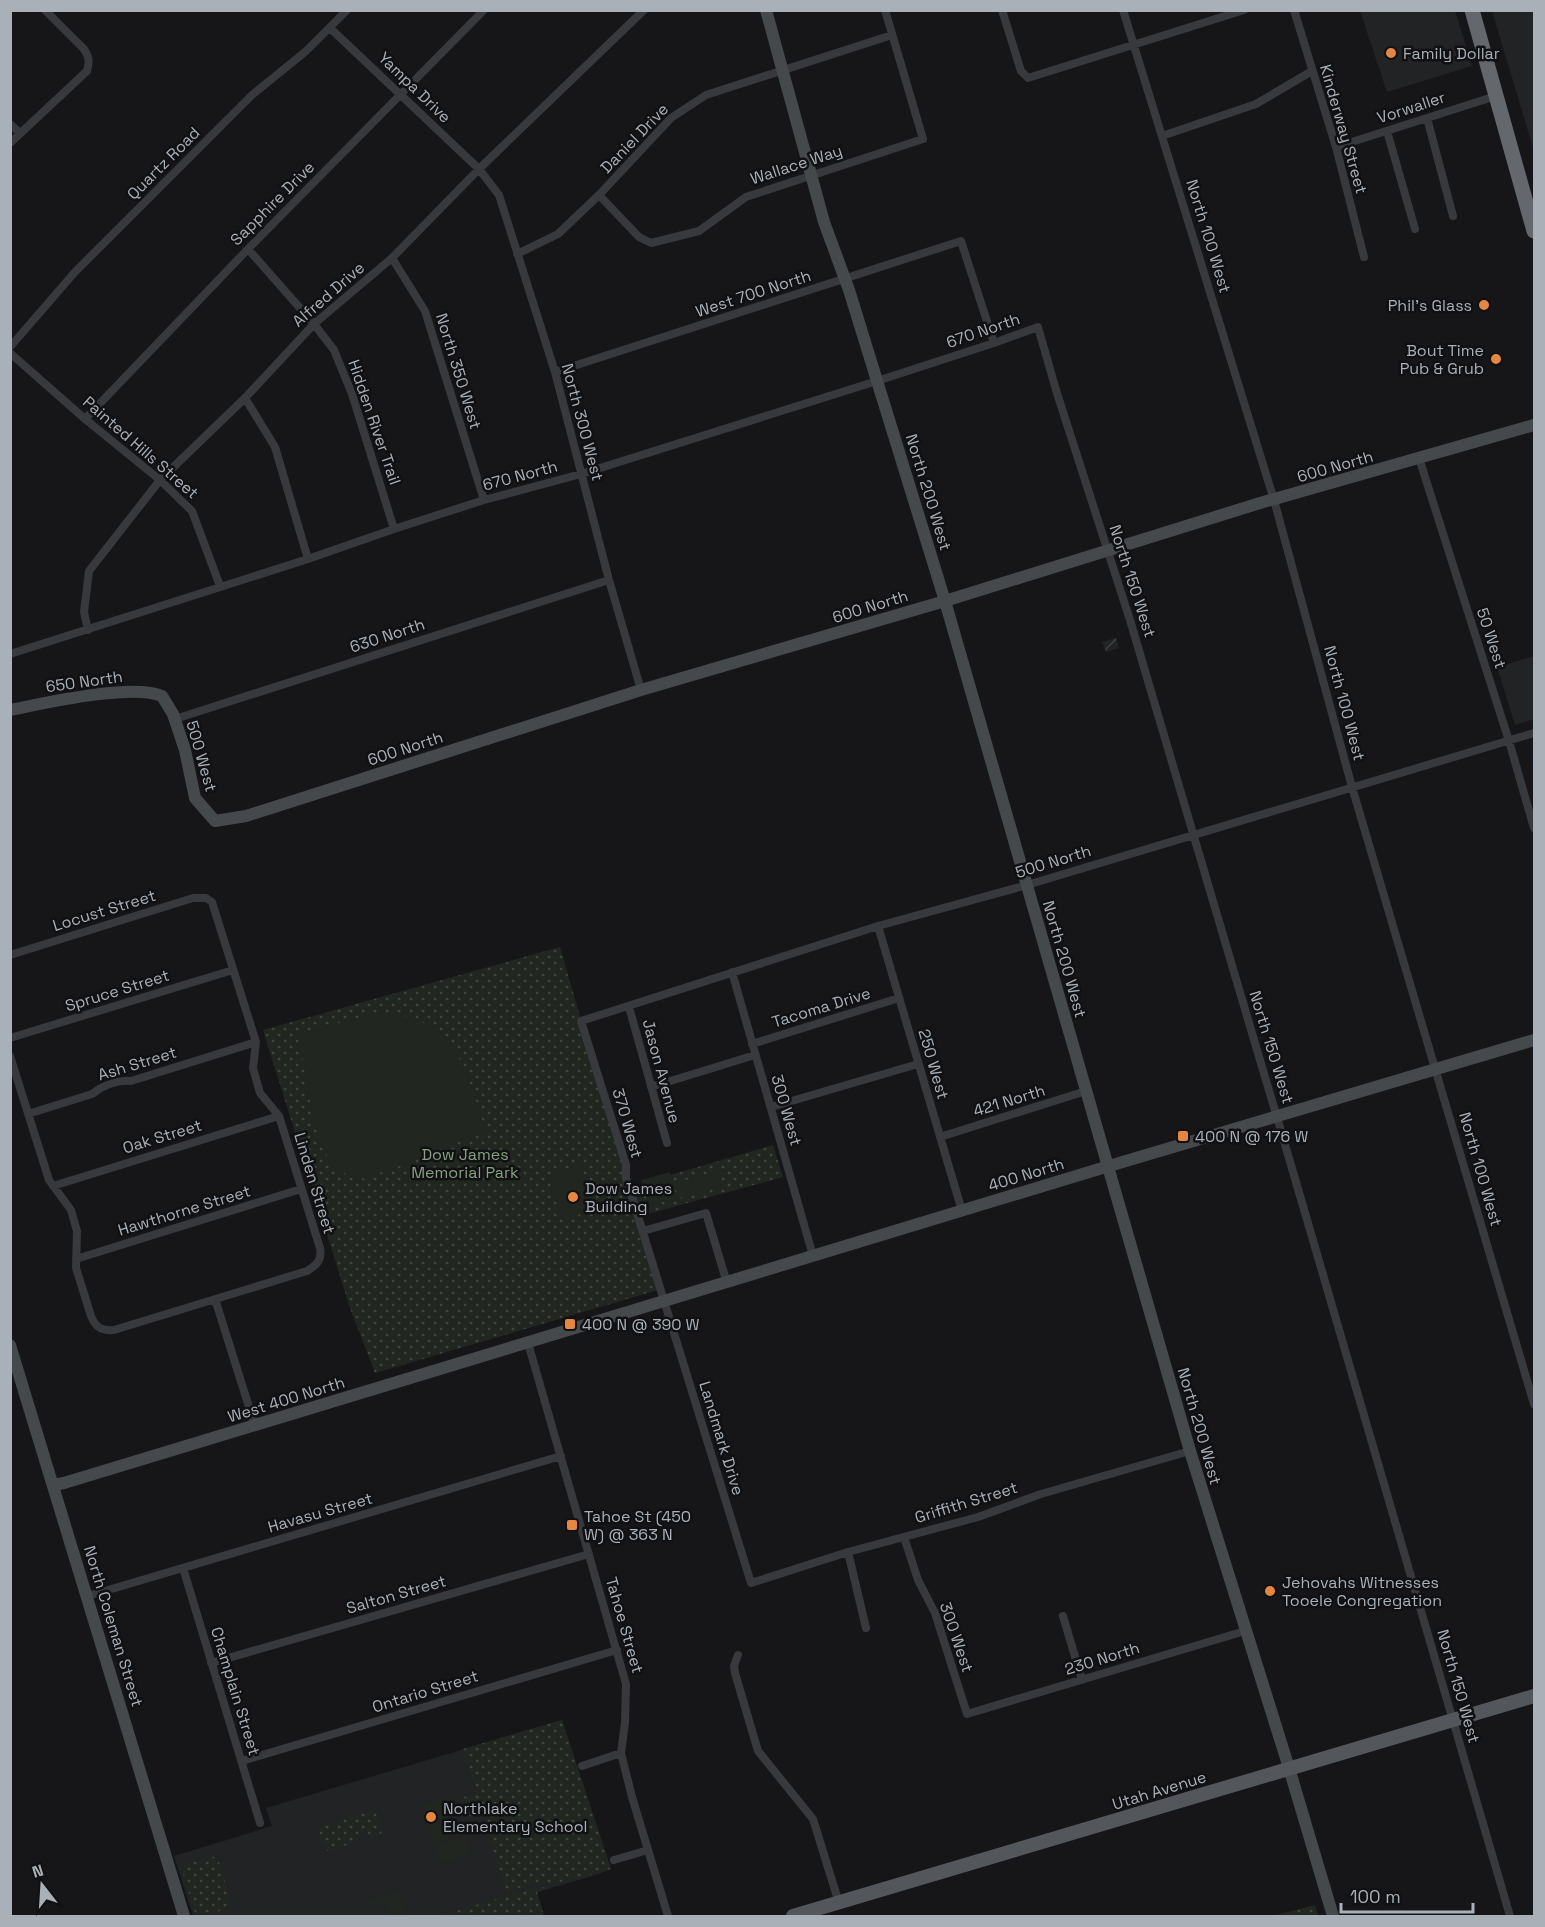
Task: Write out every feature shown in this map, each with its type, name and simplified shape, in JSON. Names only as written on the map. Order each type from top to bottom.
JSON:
[{"type":"highway","points":[[1472,10],[1532,210],[1534,231]]},
{"type":"main road","name":"Utah Avenue","points":[[793,1917],[1534,1695]]},
{"type":"street","points":[[10,143],[87,71],[90,63],[88,54],[83,48],[45,10]]},
{"type":"street","name":"Quartz Road","points":[[10,347],[67,281],[252,95],[292,63],[347,10]]},
{"type":"street","name":"Sapphire Drive","points":[[85,420],[248,249],[484,10]]},
{"type":"street","name":"Alfred Drive","points":[[88,630],[84,612],[89,571],[160,480],[245,398],[314,324],[392,258],[479,169],[644,10]]},
{"type":"street","name":"North 200 West","points":[[766,10],[824,222],[845,279],[945,601],[1190,1450],[1333,1917]]},
{"type":"street","points":[[885,10],[892,35]]},
{"type":"street","points":[[1002,10],[1021,71],[1028,78],[1134,46],[1227,13],[1244,10]]},
{"type":"street","name":"North 100 West","points":[[1123,10],[1274,501],[1352,787],[1534,1404]]},
{"type":"street","name":"Kinderway Street","points":[[1294,10],[1336,147],[1364,257]]},
{"type":"street","name":"Yampa Drive","points":[[330,28],[479,169]]},
{"type":"street","name":"Daniel Drive","points":[[517,254],[558,234],[599,195],[671,118],[706,95],[892,35]]},
{"type":"street","name":"Wallace Way","points":[[599,195],[639,237],[651,243],[699,231],[746,197],[923,138],[892,35]]},
{"type":"street","points":[[1162,136],[1256,104],[1312,71]]},
{"type":"street","name":"Vorwaller","points":[[1336,147],[1496,96]]},
{"type":"street","points":[[1427,118],[1453,216]]},
{"type":"street","points":[[10,124],[20,133]]},
{"type":"street","points":[[1387,131],[1415,229]]},
{"type":"street","name":"North 300 West","points":[[479,169],[499,195],[555,372],[580,474],[641,690]]},
{"type":"street","name":"West 700 North","points":[[555,372],[961,241],[993,343]]},
{"type":"street","name":"Hidden River Trail","points":[[248,249],[334,350],[352,394],[394,529]]},
{"type":"street","name":"North 350 West","points":[[392,258],[425,311],[484,500]]},
{"type":"street","name":"670 North","points":[[10,654],[484,500],[580,474],[877,381],[1038,327]]},
{"type":"street","name":"North 150 West","points":[[1038,327],[1130,620],[1510,1917]]},
{"type":"street","name":"Painted Hills Street","points":[[10,353],[85,420],[160,480],[192,512],[220,586]]},
{"type":"street","points":[[245,398],[275,447],[308,559]]},
{"type":"street","name":"600 North","points":[[215,821],[246,816],[641,690],[1534,425]]},
{"type":"street","name":"50 West","points":[[1419,458],[1509,741],[1534,828]]},
{"type":"street","name":"630 North","points":[[175,719],[609,580]]},
{"type":"street","name":"650 North","points":[[10,710],[115,693],[144,691],[162,696]]},
{"type":"street","name":"500 West","points":[[162,696],[175,719],[195,798],[215,821]]},
{"type":"street","name":"500 North","points":[[581,1021],[878,926],[1027,885],[1534,733]]},
{"type":"street","name":"Locust Street","points":[[10,955],[193,898],[206,898]]},
{"type":"street","name":"Linden Street","points":[[76,1259],[76,1268],[91,1316],[99,1328],[106,1331],[307,1271],[316,1266],[320,1260],[320,1248],[279,1116],[260,1094],[253,1068],[256,1042],[212,902],[206,898]]},
{"type":"street","name":"250 West","points":[[878,926],[962,1210]]},
{"type":"street","name":"Spruce Street","points":[[10,1038],[233,970]]},
{"type":"street","name":"300 West","points":[[732,972],[813,1256]]},
{"type":"street","name":"Tacoma Drive","points":[[752,1044],[899,998]]},
{"type":"street","name":"Jason Avenue","points":[[629,1007],[667,1143]]},
{"type":"street","name":"370 West","points":[[581,1021],[626,1165],[626,1178],[664,1302]]},
{"type":"street","name":"400 North","points":[[528,1343],[1108,1166],[1534,1040]]},
{"type":"street","name":"Ash Street","points":[[28,1114],[92,1094],[101,1087],[131,1081],[256,1042]]},
{"type":"street","points":[[651,1087],[755,1055]]},
{"type":"street","points":[[10,1056],[49,1180],[71,1210],[77,1231],[76,1259]]},
{"type":"street","points":[[771,1107],[918,1064]]},
{"type":"street","name":"421 North","points":[[940,1137],[1086,1091]]},
{"type":"street","name":"Oak Street","points":[[54,1186],[279,1116]]},
{"type":"street","name":"Hawthorne Street","points":[[76,1259],[302,1189]]},
{"type":"street","points":[[643,1231],[706,1213],[727,1283]]},
{"type":"street","points":[[215,1299],[255,1426]]},
{"type":"street","name":"Landmark Drive","points":[[664,1302],[751,1583]]},
{"type":"street","name":"West 400 North","points":[[53,1485],[528,1343]]},
{"type":"street","name":"Tahoe Street","points":[[528,1343],[626,1684],[625,1723],[621,1753],[668,1917]]},
{"type":"street","name":"North Coleman Street","points":[[10,1345],[184,1917]]},
{"type":"street","name":"Griffith Street","points":[[751,1583],[848,1552],[978,1517],[1041,1494],[1190,1450]]},
{"type":"street","name":"Havasu Street","points":[[88,1596],[561,1456]]},
{"type":"street","name":"300 West","points":[[904,1537],[918,1580],[935,1613],[967,1714]]},
{"type":"street","points":[[848,1552],[866,1628]]},
{"type":"street","name":"Salton Street","points":[[211,1663],[589,1554]]},
{"type":"street","name":"Champlain Street","points":[[183,1568],[260,1823]]},
{"type":"street","points":[[1063,1616],[1082,1680]]},
{"type":"street","name":"230 North","points":[[967,1714],[1245,1631]]},
{"type":"street","name":"Ontario Street","points":[[242,1761],[617,1650]]},
{"type":"street","points":[[738,1655],[734,1666],[735,1672],[758,1751],[813,1819],[839,1903]]},
{"type":"street","points":[[582,1766],[621,1753]]},
{"type":"street","points":[[614,1860],[648,1850]]},
{"type":"shaded area","points":[[1360,11],[1455,11],[1472,66],[1387,92]]},
{"type":"shaded area","points":[[1492,11],[1534,11],[1534,151]]},
{"type":"shaded area","points":[[1116,638],[1119,648],[1106,652],[1102,642]]},
{"type":"shaded area","points":[[1534,656],[1534,719],[1515,725],[1497,667]]},
{"type":"shaded area","name":"Northlake Elementary School","points":[[562,1720],[611,1869],[537,1892],[544,1916],[193,1916],[174,1856],[272,1826],[266,1808]]},
{"type":"green space","name":"Dow James Memorial Park","points":[[560,947],[629,1187],[773,1145],[783,1177],[636,1217],[658,1290],[375,1373],[350,1308],[263,1030]]},
{"type":"green space","points":[[376,1013],[404,1016],[423,1023],[439,1033],[451,1046],[468,1077],[486,1131],[400,1166],[358,1180],[331,1166],[314,1123],[298,1034]]},
{"type":"green space","name":"Dow James Building","points":[[581,1165],[584,1175],[588,1174],[593,1191],[589,1192],[595,1210],[562,1220],[548,1175]]},
{"type":"green space","points":[[718,1171],[723,1186],[679,1198],[675,1183]]},
{"type":"green space","points":[[670,1172],[677,1198],[649,1206],[641,1180]]},
{"type":"green space","points":[[562,1720],[611,1869],[553,1884],[537,1882],[506,1892],[482,1814],[467,1819],[461,1798],[477,1793],[463,1749]]},
{"type":"green space","points":[[453,1796],[458,1814],[427,1823],[422,1805]]},
{"type":"green space","points":[[375,1810],[382,1832],[380,1835],[370,1838],[367,1831],[354,1835],[356,1842],[328,1851],[325,1849],[318,1827]]},
{"type":"green space","points":[[458,1816],[464,1834],[433,1843],[428,1825]]},
{"type":"green space","points":[[465,1836],[470,1854],[439,1864],[434,1846]]},
{"type":"green space","points":[[217,1856],[229,1903],[225,1910],[196,1916],[181,1867]]},
{"type":"green space","points":[[536,1887],[551,1888],[537,1892],[544,1916],[440,1916]]},
{"type":"green space","points":[[397,1892],[400,1894],[407,1915],[389,1916],[385,1905],[380,1903],[363,1908],[363,1901]]},
{"type":"green space","points":[[1315,1905],[1318,1916],[1273,1916]]},
{"type":"place","name":"Family Dollar","points":[[1391,53]]},
{"type":"place","name":"Phil's Glass","points":[[1484,305]]},
{"type":"place","name":"Bout Time Pub & Grub","points":[[1496,359]]},
{"type":"place","name":"400 N @ 176 W","points":[[1183,1136]]},
{"type":"place","name":"Dow James Building","points":[[573,1197]]},
{"type":"place","name":"400 N @ 390 W","points":[[570,1324]]},
{"type":"place","name":"Tahoe St (450 W) @ 363 N","points":[[572,1525]]},
{"type":"place","name":"Jehovahs Witnesses Tooele Congregation","points":[[1270,1591]]},
{"type":"place","name":"Northlake Elementary School","points":[[431,1817]]}]
